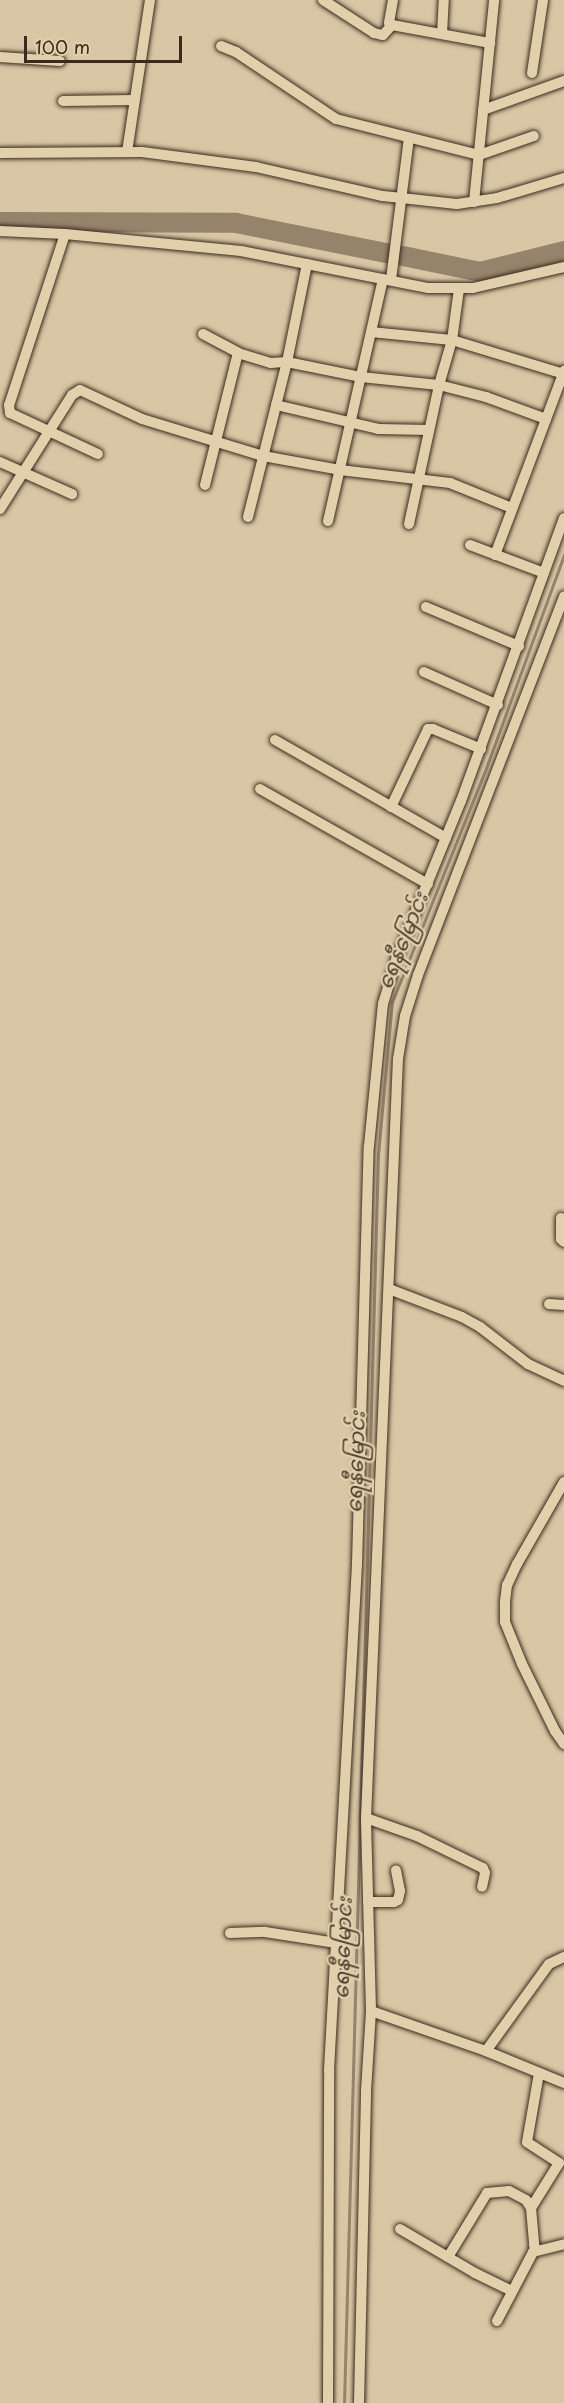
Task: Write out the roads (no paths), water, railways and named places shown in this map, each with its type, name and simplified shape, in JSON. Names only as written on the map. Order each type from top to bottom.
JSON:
[{"type":"street","points":[[127,152],[150,0]]},
{"type":"street","points":[[323,0],[374,33],[383,35],[392,25]]},
{"type":"street","points":[[393,0],[389,23],[392,25],[490,43]]},
{"type":"street","points":[[442,34],[444,0]]},
{"type":"street","points":[[474,202],[494,0]]},
{"type":"street","points":[[532,73],[543,0]]},
{"type":"street","points":[[221,46],[236,51],[336,119],[479,155],[534,136]]},
{"type":"street","points":[[0,57],[60,61]]},
{"type":"street","points":[[483,110],[564,81]]},
{"type":"street","points":[[63,101],[134,100]]},
{"type":"street","points":[[328,521],[371,332],[394,256],[409,138]]},
{"type":"street","points":[[0,153],[127,152],[256,166],[400,198],[457,204],[474,202],[564,178]]},
{"type":"street","points":[[0,231],[65,234],[241,251],[388,278],[428,288],[459,289],[503,283],[564,267]]},
{"type":"street","points":[[65,234],[9,405],[10,413],[98,454]]},
{"type":"street","points":[[248,517],[287,362],[307,264]]},
{"type":"street","points":[[409,524],[439,385],[452,340],[459,289]]},
{"type":"street","points":[[371,332],[452,340],[564,373],[495,555]]},
{"type":"street","points":[[203,334],[238,353],[271,363],[287,362],[361,377],[439,385],[486,397],[546,419]]},
{"type":"street","points":[[205,485],[218,442],[238,353]]},
{"type":"street","points":[[0,509],[72,395],[80,390],[142,419],[263,456],[340,470],[450,483],[512,508]]},
{"type":"street","points":[[276,405],[378,429],[429,430]]},
{"type":"street","points":[[0,462],[72,494]]},
{"type":"street","points":[[328,2403],[329,2070],[357,1564],[371,1124],[383,1004],[396,960],[498,705],[564,518]]},
{"type":"street","points":[[470,544],[544,573]]},
{"type":"street","points":[[359,2403],[366,2091],[371,2011],[366,1818],[398,1059],[405,1016],[418,975],[564,596]]},
{"type":"street","points":[[426,607],[519,646]]},
{"type":"street","points":[[424,672],[498,705]]},
{"type":"street","points":[[391,807],[428,729],[481,748]]},
{"type":"street","points":[[275,741],[446,838]]},
{"type":"street","points":[[260,789],[428,884]]},
{"type":"street","points":[[561,1218],[561,1239],[564,1242]]},
{"type":"street","points":[[389,1290],[462,1317],[480,1327],[528,1364],[564,1381]]},
{"type":"street","points":[[549,1304],[564,1305]]},
{"type":"street","points":[[564,1482],[517,1564],[507,1585],[505,1602],[505,1622],[522,1664],[555,1731],[564,1744]]},
{"type":"street","points":[[366,1818],[417,1836],[483,1868],[482,1887]]},
{"type":"street","points":[[368,1902],[398,1900],[400,1891],[396,1870]]},
{"type":"street","points":[[230,1933],[266,1932],[336,1943]]},
{"type":"street","points":[[486,2051],[549,1964],[564,1957]]},
{"type":"street","points":[[371,2011],[486,2051],[561,2082],[564,2069]]},
{"type":"street","points":[[531,2208],[559,2163],[527,2142],[539,2073]]},
{"type":"street","points":[[447,2257],[487,2193],[509,2191],[526,2200],[531,2208],[536,2250]]},
{"type":"street","points":[[400,2229],[512,2291]]},
{"type":"street","points":[[497,2321],[530,2257],[536,2250],[564,2244]]},
{"type":"waterway","points":[[0,222],[236,223],[386,253]]},
{"type":"waterway","points":[[403,256],[480,272],[564,251]]},
{"type":"waterway","name":"ရေနီမြောင်း","points":[[344,2403],[378,1155],[392,1002],[486,768],[564,555]]}]
